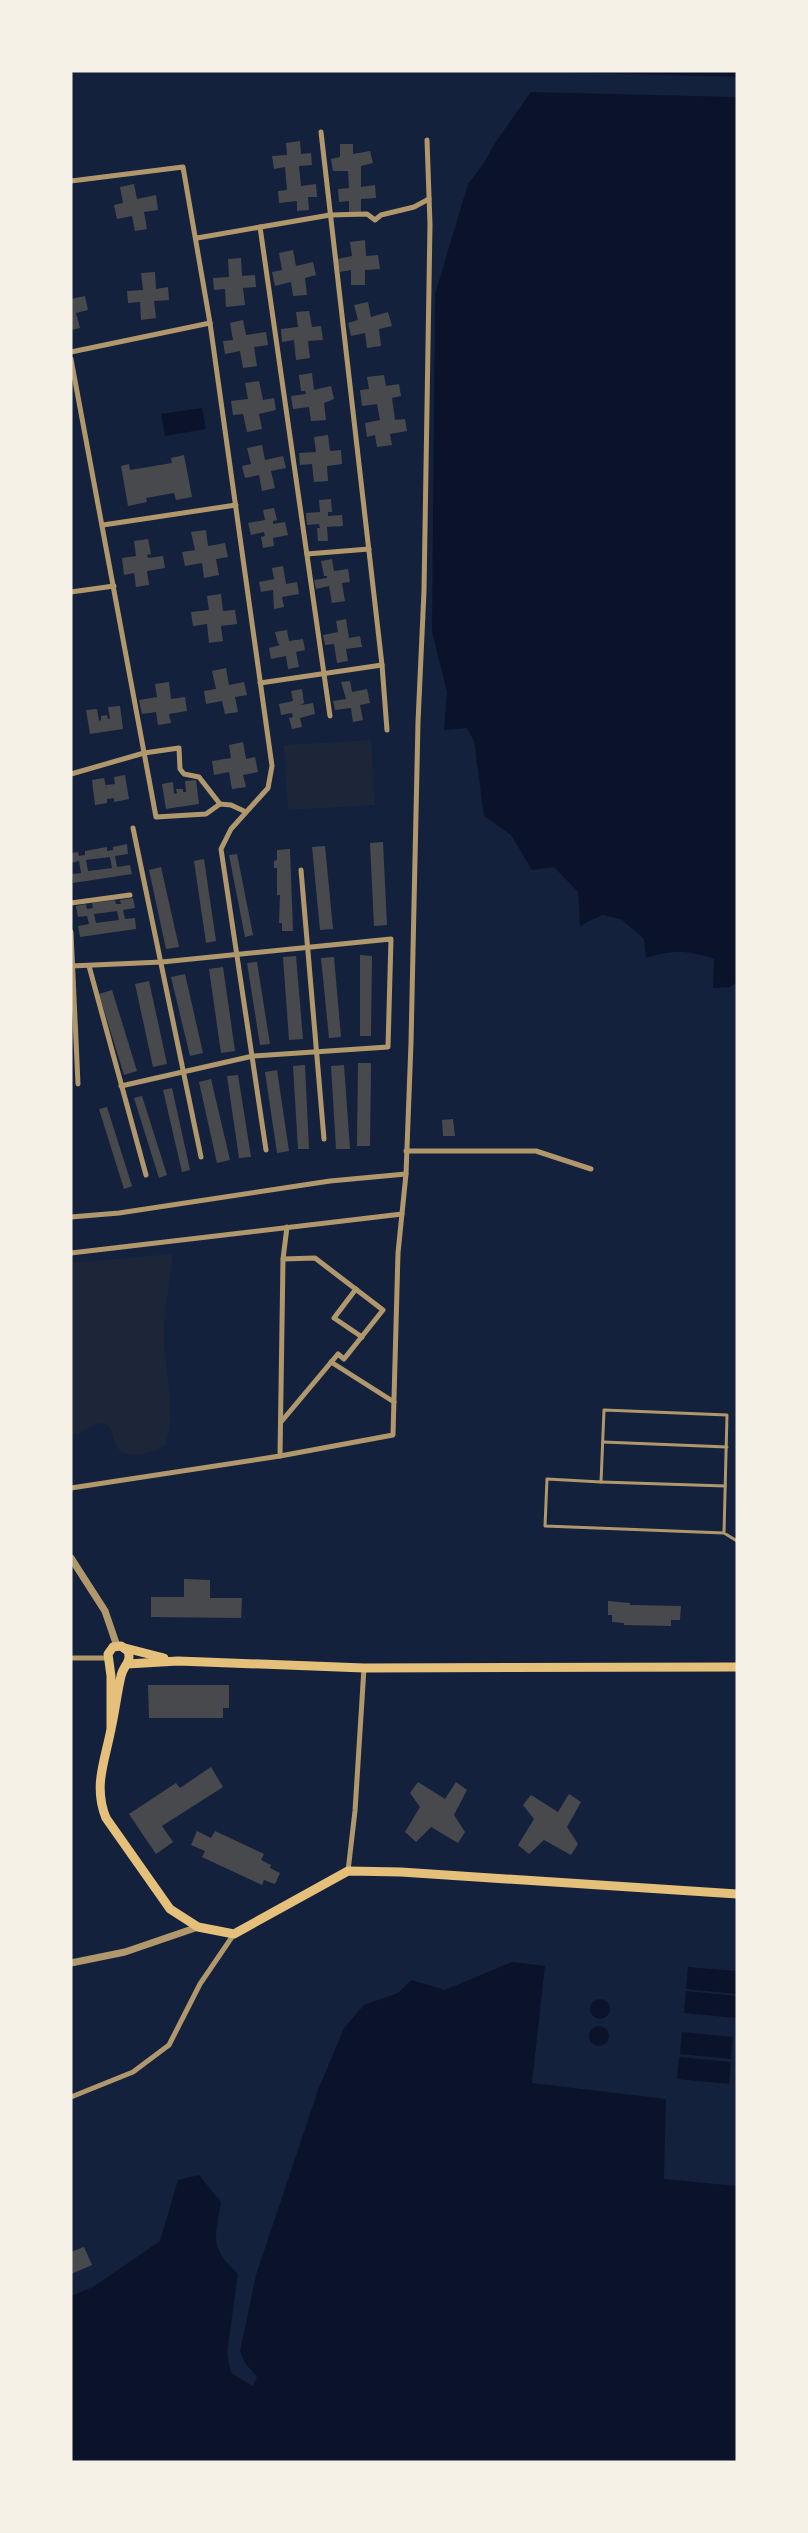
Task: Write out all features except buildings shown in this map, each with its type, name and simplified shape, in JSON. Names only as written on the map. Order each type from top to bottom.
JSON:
[{"type":"main road","points":[[121,1647],[130,1656],[99,1781],[100,1802],[106,1818],[170,1908],[198,1928],[234,1934],[348,1871],[526,1880],[737,1894]]},
{"type":"main road","points":[[111,1730],[108,1660],[110,1650],[121,1647],[178,1661]]},
{"type":"main road","points":[[108,1660],[116,1668],[178,1661],[364,1668],[737,1665]]},
{"type":"street","points":[[321,132],[382,665],[387,730]]},
{"type":"street","points":[[71,1488],[280,1456],[393,1435],[398,1253],[406,1174],[411,1043],[418,722],[424,592],[429,200],[427,140]]},
{"type":"street","points":[[71,181],[183,167],[197,238],[210,323],[272,766],[268,788],[231,829],[221,849],[266,1150]]},
{"type":"street","points":[[197,238],[330,215],[367,214],[375,220],[382,215],[414,207],[429,200]]},
{"type":"street","points":[[260,227],[330,716]]},
{"type":"street","points":[[71,352],[210,323]]},
{"type":"street","points":[[71,359],[156,817],[206,814],[220,804],[231,805],[246,812]]},
{"type":"street","points":[[103,525],[236,505]]},
{"type":"street","points":[[307,554],[369,549]]},
{"type":"street","points":[[71,592],[114,586]]},
{"type":"street","points":[[260,683],[382,665]]},
{"type":"street","points":[[71,774],[144,753],[180,748],[180,769],[184,774],[199,777],[220,804]]},
{"type":"street","points":[[133,828],[201,1157]]},
{"type":"street","points":[[301,870],[324,1139]]},
{"type":"street","points":[[71,904],[130,895]]},
{"type":"street","points":[[71,932],[78,1084]]},
{"type":"street","points":[[72,966],[162,962],[391,939],[388,1047],[253,1056],[121,1086]]},
{"type":"street","points":[[88,966],[146,1175]]},
{"type":"street","points":[[406,1151],[536,1150],[591,1169]]},
{"type":"street","points":[[71,1217],[119,1213],[330,1181],[406,1174]]},
{"type":"street","points":[[71,1253],[402,1214]]},
{"type":"street","points":[[280,1456],[283,1260],[287,1228]]},
{"type":"street","points":[[281,1422],[338,1354],[344,1360],[383,1310],[315,1258],[283,1260]]},
{"type":"street","points":[[356,1289],[334,1318],[362,1337]]},
{"type":"street","points":[[331,1362],[394,1402]]},
{"type":"street","points":[[71,1558],[105,1611],[121,1647]]},
{"type":"street","points":[[71,1658],[108,1660]]},
{"type":"street","points":[[348,1871],[355,1811],[364,1668]]},
{"type":"street","points":[[71,1963],[125,1952],[198,1928]]},
{"type":"street","points":[[71,2097],[133,2072],[169,2045],[200,1984],[234,1934]]},
{"type":"lane","points":[[602,1482],[604,1410],[728,1415],[724,1533]]},
{"type":"lane","points":[[603,1442],[726,1446]]},
{"type":"lane","points":[[725,1486],[547,1479],[545,1526],[724,1533],[737,1541]]},
{"type":"shaded area","points":[[533,71],[737,71],[737,77]]},
{"type":"shaded area","points":[[531,92],[737,97],[737,982],[730,987],[713,988],[714,959],[680,952],[646,958],[644,939],[621,919],[602,915],[580,926],[578,892],[554,867],[532,870],[511,835],[484,816],[474,741],[467,728],[444,730],[447,692],[432,632],[435,294],[468,184]]},
{"type":"shaded area","points":[[202,408],[206,429],[165,436],[161,414]]},
{"type":"shaded area","points":[[371,740],[375,805],[288,810],[284,745]]},
{"type":"shaded area","points":[[173,1254],[164,1331],[170,1403],[169,1432],[165,1446],[138,1455],[124,1453],[115,1443],[108,1425],[97,1423],[78,1434],[71,1435],[71,1263]]},
{"type":"shaded area","points":[[512,1962],[545,1966],[532,2083],[666,2099],[664,2179],[737,2186],[737,2462],[71,2462],[71,2296],[93,2287],[160,2241],[178,2180],[199,2175],[221,2202],[216,2242],[222,2256],[238,2274],[227,2353],[231,2373],[253,2386],[257,2377],[245,2363],[240,2351],[256,2275],[318,2090],[344,2028],[364,2005],[398,1993],[411,1980],[445,1990]]},
{"type":"shaded area","points":[[688,1967],[737,1971],[737,1994],[686,1989]]},
{"type":"shaded area","points":[[686,1991],[737,1996],[736,2018],[684,2013]]},
{"type":"shaded area","points":[[596,1999],[604,1999],[610,2005],[610,2013],[604,2019],[596,2019],[590,2013],[590,2005]]},
{"type":"shaded area","points":[[595,2026],[603,2026],[609,2032],[609,2040],[603,2046],[595,2046],[589,2040],[589,2032]]},
{"type":"shaded area","points":[[682,2032],[733,2037],[731,2059],[680,2054]]},
{"type":"shaded area","points":[[679,2057],[731,2062],[729,2084],[677,2079]]}]
